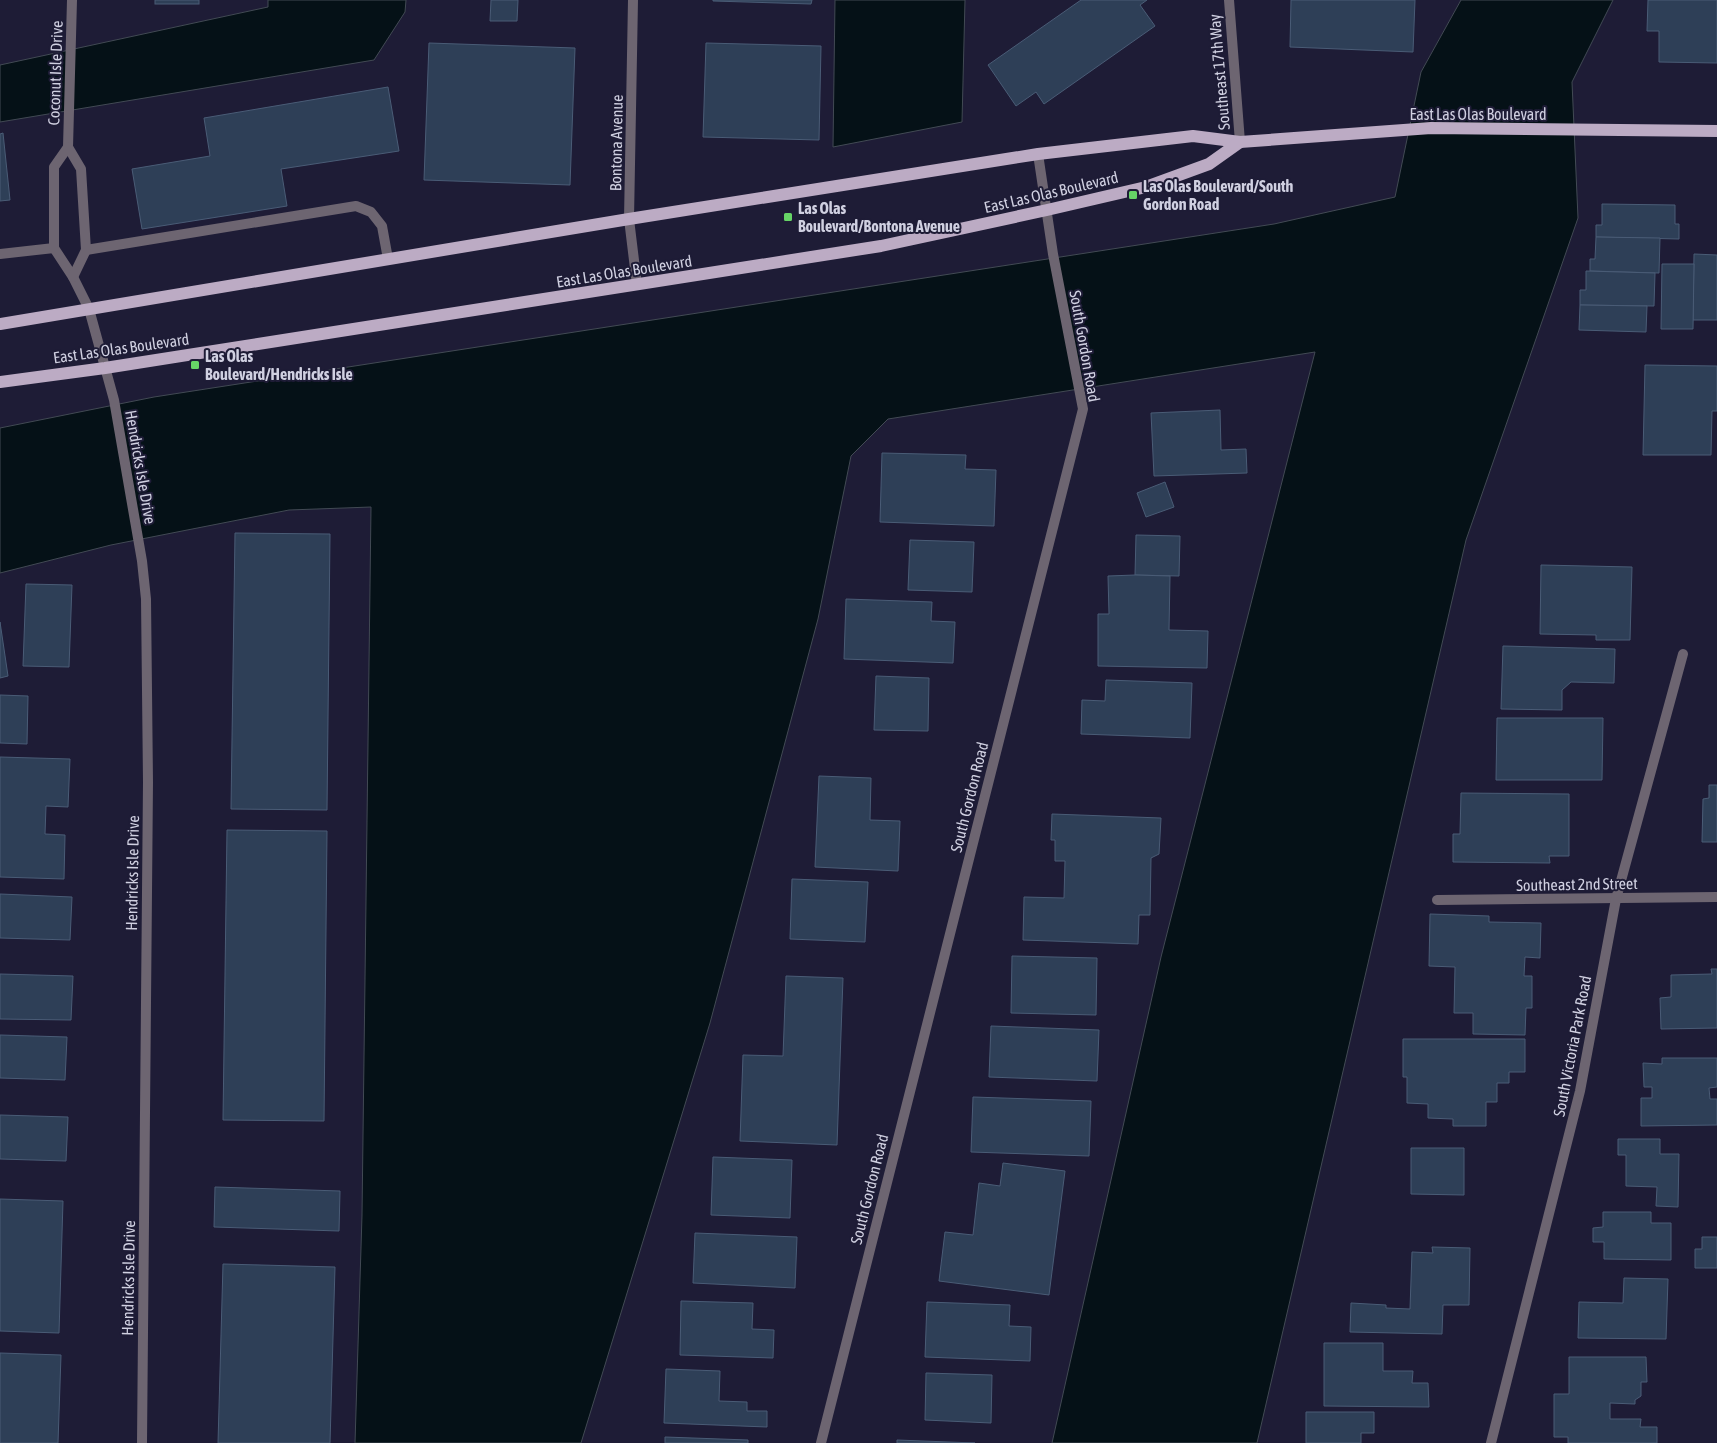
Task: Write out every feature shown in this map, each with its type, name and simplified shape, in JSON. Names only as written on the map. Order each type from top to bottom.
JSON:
[{"type":"main road","name":"East Las Olas Boulevard","points":[[0,324],[629,219],[1038,154],[1194,136],[1240,142],[1430,128],[1717,131]]},
{"type":"main road","name":"East Las Olas Boulevard","points":[[0,382],[105,368],[881,246],[1146,187],[1209,164],[1240,142]]},
{"type":"street","name":"Bontona Avenue","points":[[633,0],[629,219],[637,285]]},
{"type":"street","name":"Southeast 17th Way","points":[[1228,0],[1240,142]]},
{"type":"street","name":"Coconut Isle Drive","points":[[72,2],[68,147],[81,169],[86,250],[73,277]]},
{"type":"street","name":"Coconut Isle Drive","points":[[54,248],[54,167],[68,147]]},
{"type":"street","name":"South Gordon Road","points":[[821,1443],[1083,408],[1053,254],[1038,154]]},
{"type":"street","points":[[86,250],[356,206],[371,212],[382,226],[388,260]]},
{"type":"street","points":[[0,254],[54,248],[73,277],[89,309]]},
{"type":"street","name":"Hendricks Isle Drive","points":[[89,309],[114,400],[142,561],[146,599],[148,782],[142,1443]]},
{"type":"street","name":"South Victoria Park Road","points":[[1491,1443],[1580,1091],[1616,898],[1683,654]]},
{"type":"street","name":"Southeast 2nd Street","points":[[1438,900],[1717,897]]},
{"type":"shaded area","points":[[268,0],[406,0],[405,12],[374,60],[0,122],[0,65],[268,7]]},
{"type":"shaded area","points":[[835,0],[965,0],[962,122],[833,147]]},
{"type":"shaded area","points":[[1461,0],[1613,0],[1572,82],[1578,218],[1466,540],[1257,1443],[1052,1443],[1161,957],[1315,352],[888,419],[851,456],[818,619],[710,1023],[581,1443],[355,1443],[362,1215],[371,507],[289,510],[111,545],[0,573],[0,428],[154,397],[1274,224],[1395,197],[1421,72]]},
{"type":"building","points":[[155,0],[199,0],[199,4],[155,4]]},
{"type":"building","points":[[491,0],[518,0],[517,21],[490,21]]},
{"type":"building","points":[[713,0],[812,0],[811,4]]},
{"type":"building","points":[[1081,0],[1147,0],[1140,5],[1155,26],[1044,104],[1036,92],[1016,106],[988,65]]},
{"type":"building","points":[[1291,0],[1415,0],[1413,52],[1290,47]]},
{"type":"building","points":[[1648,0],[1717,0],[1717,63],[1659,62],[1659,31],[1647,31]]},
{"type":"building","points":[[429,43],[575,48],[570,185],[424,180]]},
{"type":"building","points":[[706,43],[821,46],[819,140],[703,137]]},
{"type":"building","points":[[388,87],[399,151],[281,169],[287,206],[142,229],[132,169],[210,156],[204,118]]},
{"type":"building","points":[[3,133],[10,200],[0,201],[0,134]]},
{"type":"building","points":[[1602,204],[1675,205],[1675,224],[1679,224],[1679,239],[1596,237],[1596,225],[1602,225]]},
{"type":"building","points":[[1596,237],[1660,238],[1659,273],[1590,271],[1590,259],[1595,259]]},
{"type":"building","points":[[1694,254],[1717,255],[1717,320],[1693,320]]},
{"type":"building","points":[[1662,264],[1694,264],[1693,329],[1661,329]]},
{"type":"building","points":[[1586,271],[1655,273],[1654,306],[1580,305],[1580,290],[1586,290]]},
{"type":"building","points":[[1580,305],[1647,306],[1646,332],[1579,330]]},
{"type":"building","points":[[1645,365],[1717,366],[1717,411],[1712,411],[1711,455],[1643,455]]},
{"type":"building","points":[[1220,410],[1221,450],[1246,449],[1247,473],[1154,476],[1151,413]]},
{"type":"building","points":[[882,453],[966,455],[965,469],[996,470],[994,526],[880,522]]},
{"type":"building","points":[[1165,482],[1174,507],[1146,517],[1137,493]]},
{"type":"building","points":[[235,533],[330,534],[327,810],[231,809]]},
{"type":"building","points":[[1136,535],[1180,536],[1179,576],[1135,575]]},
{"type":"building","points":[[910,540],[974,542],[972,592],[908,590]]},
{"type":"building","points":[[1541,565],[1632,567],[1630,640],[1596,640],[1596,635],[1540,634]]},
{"type":"building","points":[[1108,576],[1170,576],[1169,630],[1208,631],[1207,668],[1098,666],[1098,614],[1109,614]]},
{"type":"building","points":[[26,584],[72,585],[69,667],[23,666]]},
{"type":"building","points":[[846,599],[932,602],[931,621],[955,622],[953,663],[844,659]]},
{"type":"building","points":[[0,622],[8,676],[0,678]]},
{"type":"building","points":[[1503,646],[1615,649],[1614,683],[1571,682],[1562,690],[1562,710],[1501,709]]},
{"type":"building","points":[[876,676],[929,678],[928,731],[874,730]]},
{"type":"building","points":[[1106,680],[1192,683],[1190,738],[1081,734],[1082,700],[1105,701]]},
{"type":"building","points":[[0,695],[28,696],[27,744],[0,743]]},
{"type":"building","points":[[1497,718],[1603,718],[1602,780],[1496,780]]},
{"type":"building","points":[[0,757],[70,759],[68,807],[46,806],[45,834],[65,835],[64,879],[0,877]]},
{"type":"building","points":[[819,776],[871,778],[870,820],[900,821],[898,871],[815,867]]},
{"type":"building","points":[[1709,785],[1717,785],[1717,842],[1702,842],[1703,799],[1709,798]]},
{"type":"building","points":[[1461,793],[1569,794],[1569,856],[1549,856],[1550,863],[1453,862],[1453,834],[1460,834]]},
{"type":"building","points":[[1052,814],[1161,818],[1159,854],[1151,858],[1150,915],[1139,915],[1138,944],[1023,940],[1024,897],[1064,898],[1065,861],[1055,861],[1055,840],[1051,840]]},
{"type":"building","points":[[227,830],[327,831],[324,1121],[223,1120]]},
{"type":"building","points":[[792,879],[868,882],[865,942],[790,939]]},
{"type":"building","points":[[0,894],[72,897],[70,940],[0,938]]},
{"type":"building","points":[[1430,914],[1489,916],[1489,922],[1541,923],[1540,958],[1525,957],[1524,976],[1532,976],[1532,1008],[1526,1008],[1525,1035],[1473,1034],[1473,1013],[1454,1013],[1455,967],[1429,966]]},
{"type":"building","points":[[1012,956],[1097,958],[1096,1015],[1011,1013]]},
{"type":"building","points":[[1711,969],[1717,969],[1717,1028],[1661,1029],[1660,998],[1671,997],[1671,975],[1712,974]]},
{"type":"building","points":[[0,974],[73,976],[71,1020],[0,1019]]},
{"type":"building","points":[[786,976],[843,978],[837,1145],[740,1141],[743,1055],[783,1056]]},
{"type":"building","points":[[991,1026],[1099,1030],[1097,1081],[989,1077]]},
{"type":"building","points":[[0,1035],[67,1037],[65,1080],[0,1078]]},
{"type":"building","points":[[1403,1039],[1525,1039],[1525,1072],[1509,1072],[1509,1083],[1497,1083],[1497,1102],[1486,1102],[1486,1126],[1453,1126],[1453,1119],[1428,1118],[1428,1104],[1407,1103],[1407,1077],[1403,1077]]},
{"type":"building","points":[[1662,1058],[1717,1058],[1717,1087],[1709,1088],[1710,1099],[1717,1099],[1717,1125],[1641,1126],[1641,1098],[1652,1098],[1652,1087],[1644,1087],[1643,1063],[1662,1064]]},
{"type":"building","points":[[973,1097],[1091,1101],[1089,1156],[971,1152]]},
{"type":"building","points":[[0,1115],[68,1117],[66,1161],[0,1159]]},
{"type":"building","points":[[1618,1139],[1660,1139],[1660,1154],[1679,1154],[1678,1207],[1656,1206],[1657,1187],[1626,1186],[1626,1155],[1618,1155]]},
{"type":"building","points":[[1411,1148],[1464,1148],[1464,1195],[1411,1194]]},
{"type":"building","points":[[713,1157],[792,1160],[790,1218],[711,1215]]},
{"type":"building","points":[[1003,1163],[1065,1171],[1049,1295],[939,1281],[945,1232],[973,1235],[979,1183],[1000,1186]]},
{"type":"building","points":[[215,1187],[340,1191],[339,1231],[214,1227]]},
{"type":"building","points":[[0,1199],[63,1201],[59,1333],[0,1331]]},
{"type":"building","points":[[1603,1212],[1651,1212],[1651,1223],[1671,1223],[1671,1260],[1604,1259],[1604,1242],[1593,1242],[1593,1228],[1603,1227]]},
{"type":"building","points":[[695,1233],[797,1237],[795,1288],[693,1283]]},
{"type":"building","points":[[1702,1237],[1717,1237],[1717,1268],[1695,1268],[1695,1249],[1702,1249]]},
{"type":"building","points":[[1432,1247],[1470,1248],[1469,1305],[1443,1305],[1442,1334],[1350,1332],[1351,1303],[1386,1305],[1386,1308],[1410,1309],[1412,1252],[1433,1253]]},
{"type":"building","points":[[223,1264],[335,1267],[330,1443],[218,1443]]},
{"type":"building","points":[[1624,1278],[1668,1279],[1666,1339],[1578,1338],[1579,1302],[1623,1303]]},
{"type":"building","points":[[681,1301],[753,1303],[752,1329],[774,1330],[773,1358],[680,1355]]},
{"type":"building","points":[[927,1302],[1010,1305],[1009,1326],[1031,1327],[1030,1361],[925,1357]]},
{"type":"building","points":[[1324,1343],[1383,1343],[1383,1371],[1413,1371],[1412,1383],[1428,1383],[1429,1407],[1324,1406]]},
{"type":"building","points":[[0,1353],[61,1355],[58,1443],[0,1443]]},
{"type":"building","points":[[1569,1357],[1646,1357],[1647,1382],[1641,1382],[1641,1396],[1635,1400],[1635,1404],[1610,1403],[1610,1419],[1641,1419],[1640,1427],[1657,1427],[1657,1443],[1568,1443],[1568,1437],[1554,1437],[1554,1394],[1569,1394]]},
{"type":"building","points":[[666,1369],[720,1371],[719,1401],[747,1402],[747,1411],[767,1411],[767,1427],[664,1423]]},
{"type":"building","points":[[926,1373],[992,1375],[991,1423],[925,1420]]},
{"type":"building","points":[[1306,1412],[1374,1412],[1374,1433],[1361,1433],[1361,1443],[1306,1443]]},
{"type":"building","points":[[665,1437],[748,1440],[748,1443],[665,1443]]},
{"type":"building","points":[[897,1440],[975,1443],[897,1443]]},
{"type":"place","name":"Las Olas Boulevard/South Gordon Road","points":[[1133,195]]},
{"type":"place","name":"Las Olas Boulevard/Bontona Avenue","points":[[788,217]]},
{"type":"place","name":"Las Olas Boulevard/Hendricks Isle","points":[[195,365]]}]
